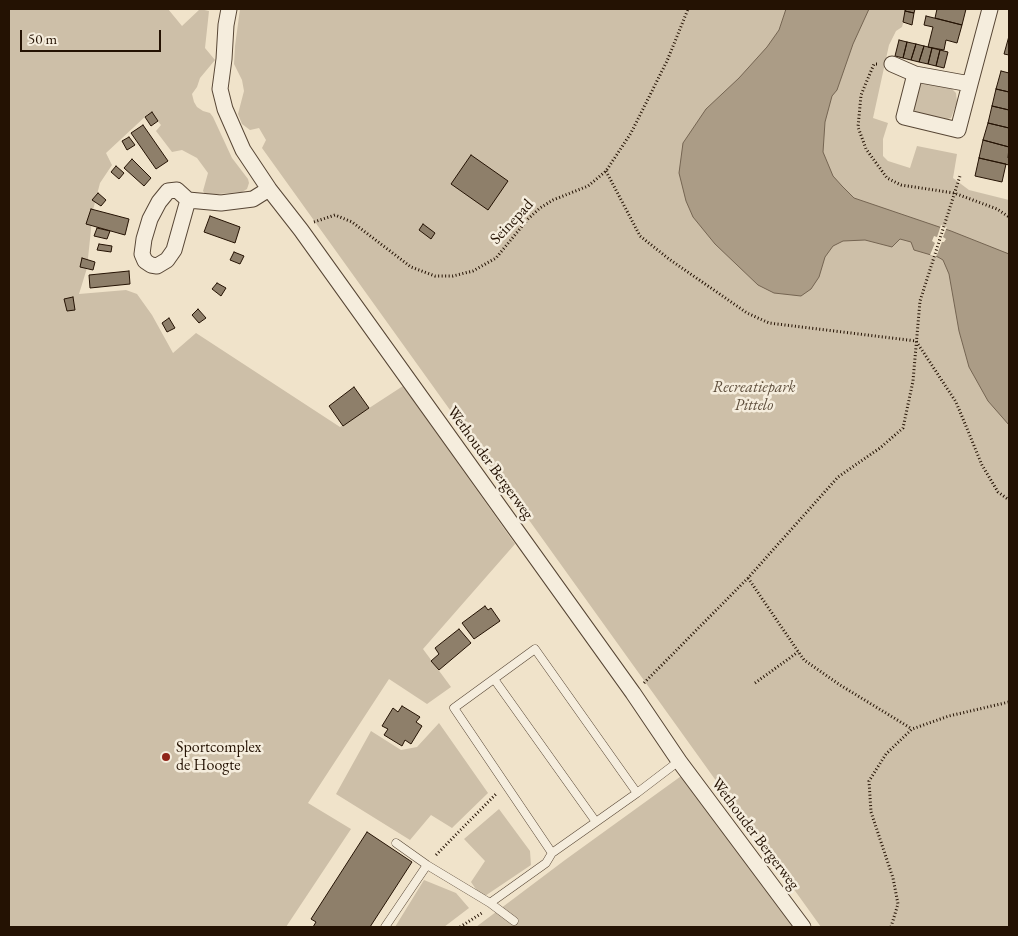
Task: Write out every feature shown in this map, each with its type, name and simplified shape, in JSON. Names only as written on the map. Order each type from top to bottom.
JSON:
[{"type":"street","name":"Wethouder Bergerweg","points":[[229,9],[220,89],[225,109],[239,142],[269,189],[301,230],[633,693],[679,761],[803,927]]},
{"type":"street","points":[[915,74],[904,117],[958,130],[990,9]]},
{"type":"street","points":[[892,64],[915,74],[970,84]]},
{"type":"street","points":[[188,200],[174,250],[167,260],[157,266],[144,261],[142,254],[144,239],[150,219],[159,202],[168,191],[177,190],[188,200],[234,202],[253,199],[269,189]]},
{"type":"lane","points":[[552,853],[454,708],[494,679],[536,649],[637,792]]},
{"type":"lane","points":[[494,679],[596,822]]},
{"type":"lane","points":[[490,903],[546,863],[552,853],[679,761]]},
{"type":"lane","points":[[396,843],[514,920]]},
{"type":"lane","points":[[384,927],[427,865]]},
{"type":"path","name":"Seinepad","points":[[301,230],[318,220],[335,214],[352,222],[411,267],[435,276],[453,276],[473,271],[496,258],[528,219],[540,208],[552,200],[588,186],[606,171],[631,133],[667,61],[688,9]]},
{"type":"path","points":[[892,64],[874,64],[861,95],[858,127],[866,149],[887,178],[901,185],[954,193],[997,208],[1009,217]]},
{"type":"path","points":[[606,171],[640,236],[669,259],[747,313],[769,324],[916,341]]},
{"type":"path","points":[[633,693],[748,578],[838,477],[880,448],[903,428],[913,381],[920,301],[960,176]]},
{"type":"path","points":[[916,341],[956,402],[982,464],[998,492],[1009,500]]},
{"type":"path","points":[[748,578],[804,660],[840,685],[912,729]]},
{"type":"path","points":[[754,683],[798,652]]},
{"type":"path","points":[[891,927],[898,904],[893,878],[871,812],[869,781],[886,754],[912,729],[949,716],[1009,702]]},
{"type":"path","points":[[427,865],[506,784]]},
{"type":"path","points":[[460,927],[485,911],[490,903]]},
{"type":"green space","points":[[9,9],[168,9],[182,26],[200,9],[209,11],[205,48],[215,60],[200,78],[192,94],[197,107],[210,113],[213,117],[232,158],[248,179],[247,189],[242,192],[206,195],[203,191],[208,173],[197,158],[182,150],[172,152],[156,131],[161,125],[153,116],[148,114],[106,153],[112,165],[100,183],[93,210],[87,268],[79,294],[126,290],[137,294],[152,315],[173,353],[196,333],[340,427],[403,386],[515,544],[423,649],[451,687],[427,704],[389,679],[308,803],[351,829],[286,927],[9,927]]},
{"type":"green space","name":"Recreatiepark Pittelo","points":[[240,9],[907,9],[902,27],[896,31],[889,45],[873,118],[888,123],[883,139],[883,156],[888,161],[910,168],[917,146],[957,154],[953,178],[969,190],[1009,200],[1009,927],[821,927],[262,148],[266,140],[259,128],[250,130],[242,124],[238,114],[244,91],[242,80],[234,64]]},
{"type":"green space","points":[[924,82],[952,89],[956,93],[957,102],[951,118],[944,120],[918,114],[913,110],[919,85]]},
{"type":"green space","points":[[439,723],[488,793],[452,828],[431,815],[410,840],[336,794],[371,731],[401,750],[417,747]]},
{"type":"green space","points":[[684,774],[796,927],[476,927],[565,860]]},
{"type":"green space","points":[[499,809],[530,851],[531,865],[482,898],[471,882],[485,861],[464,839]]},
{"type":"green space","points":[[424,880],[456,893],[469,908],[444,927],[395,927]]},
{"type":"shaded area","points":[[786,9],[869,9],[853,44],[837,90],[832,96],[825,122],[823,152],[833,176],[842,186],[854,198],[951,231],[1009,254],[1009,425],[988,401],[969,367],[959,331],[949,274],[943,260],[914,250],[911,242],[900,239],[892,247],[865,240],[843,241],[833,246],[825,257],[819,277],[811,289],[801,296],[774,293],[758,285],[715,244],[693,217],[686,201],[679,173],[683,143],[706,109],[739,78],[767,47],[779,30]]},
{"type":"pier","points":[[941,225],[947,227],[943,237],[946,239],[942,242],[936,257],[930,255],[935,243],[932,241],[934,236],[937,237]]},
{"type":"building","points":[[906,9],[915,9],[914,13],[905,11]]},
{"type":"building","points":[[937,9],[966,9],[962,25],[935,18]]},
{"type":"building","points":[[905,11],[914,13],[912,25],[903,22]]},
{"type":"building","points":[[926,16],[962,25],[957,43],[946,40],[944,50],[928,47],[933,27],[924,25]]},
{"type":"building","points":[[1009,36],[1009,55],[1004,54]]},
{"type":"building","points":[[899,40],[907,42],[903,58],[895,56]]},
{"type":"building","points":[[907,42],[916,44],[911,60],[903,58]]},
{"type":"building","points":[[916,44],[924,46],[919,62],[911,60]]},
{"type":"building","points":[[924,46],[932,48],[928,64],[919,62]]},
{"type":"building","points":[[932,48],[940,50],[936,66],[928,64]]},
{"type":"building","points":[[940,50],[948,52],[944,68],[936,66]]},
{"type":"building","points":[[1001,71],[1009,73],[1009,92],[996,89]]},
{"type":"building","points":[[996,89],[1009,92],[1009,110],[992,106]]},
{"type":"building","points":[[992,106],[1009,110],[1009,128],[988,123]]},
{"type":"building","points":[[152,112],[158,121],[151,126],[145,117]]},
{"type":"building","points":[[988,123],[1009,128],[1009,147],[983,140]]},
{"type":"building","points":[[143,125],[168,161],[156,169],[131,133]]},
{"type":"building","points":[[129,137],[135,145],[127,150],[122,141]]},
{"type":"building","points":[[983,140],[1009,147],[1009,165],[979,158]]},
{"type":"building","points":[[471,155],[508,181],[488,210],[451,184]]},
{"type":"building","points":[[979,158],[1006,164],[1002,182],[975,176]]},
{"type":"building","points":[[132,159],[151,178],[144,186],[124,168]]},
{"type":"building","points":[[116,166],[124,173],[119,179],[111,172]]},
{"type":"building","points":[[98,193],[106,200],[101,206],[92,200]]},
{"type":"building","points":[[91,209],[129,219],[125,235],[86,224]]},
{"type":"building","points":[[210,216],[240,227],[235,243],[204,232]]},
{"type":"building","points":[[423,224],[435,233],[431,239],[419,230]]},
{"type":"building","points":[[97,228],[110,231],[107,239],[94,236]]},
{"type":"building","points":[[99,244],[112,246],[111,252],[97,250]]},
{"type":"building","points":[[234,252],[244,256],[240,264],[230,260]]},
{"type":"building","points":[[82,258],[95,262],[93,270],[80,267]]},
{"type":"building","points":[[129,271],[130,284],[90,288],[89,275]]},
{"type":"building","points":[[217,283],[226,288],[221,296],[212,289]]},
{"type":"building","points":[[73,297],[75,310],[67,311],[64,299]]},
{"type":"building","points":[[198,309],[206,318],[199,323],[192,315]]},
{"type":"building","points":[[169,318],[175,328],[167,332],[162,323]]},
{"type":"building","points":[[354,387],[369,408],[343,426],[329,406]]},
{"type":"building","points":[[485,606],[488,610],[491,608],[500,621],[474,639],[462,623]]},
{"type":"building","points":[[459,629],[471,643],[439,670],[431,661],[439,654],[435,648]]},
{"type":"building","points":[[402,706],[420,717],[416,722],[422,726],[411,744],[405,740],[402,746],[384,735],[388,729],[382,726],[393,708],[398,712]]},
{"type":"building","points":[[367,832],[412,862],[370,927],[313,927],[316,922],[311,919]]},
{"type":"place","name":"Sportcomplex de Hoogte","points":[[166,757]]}]
